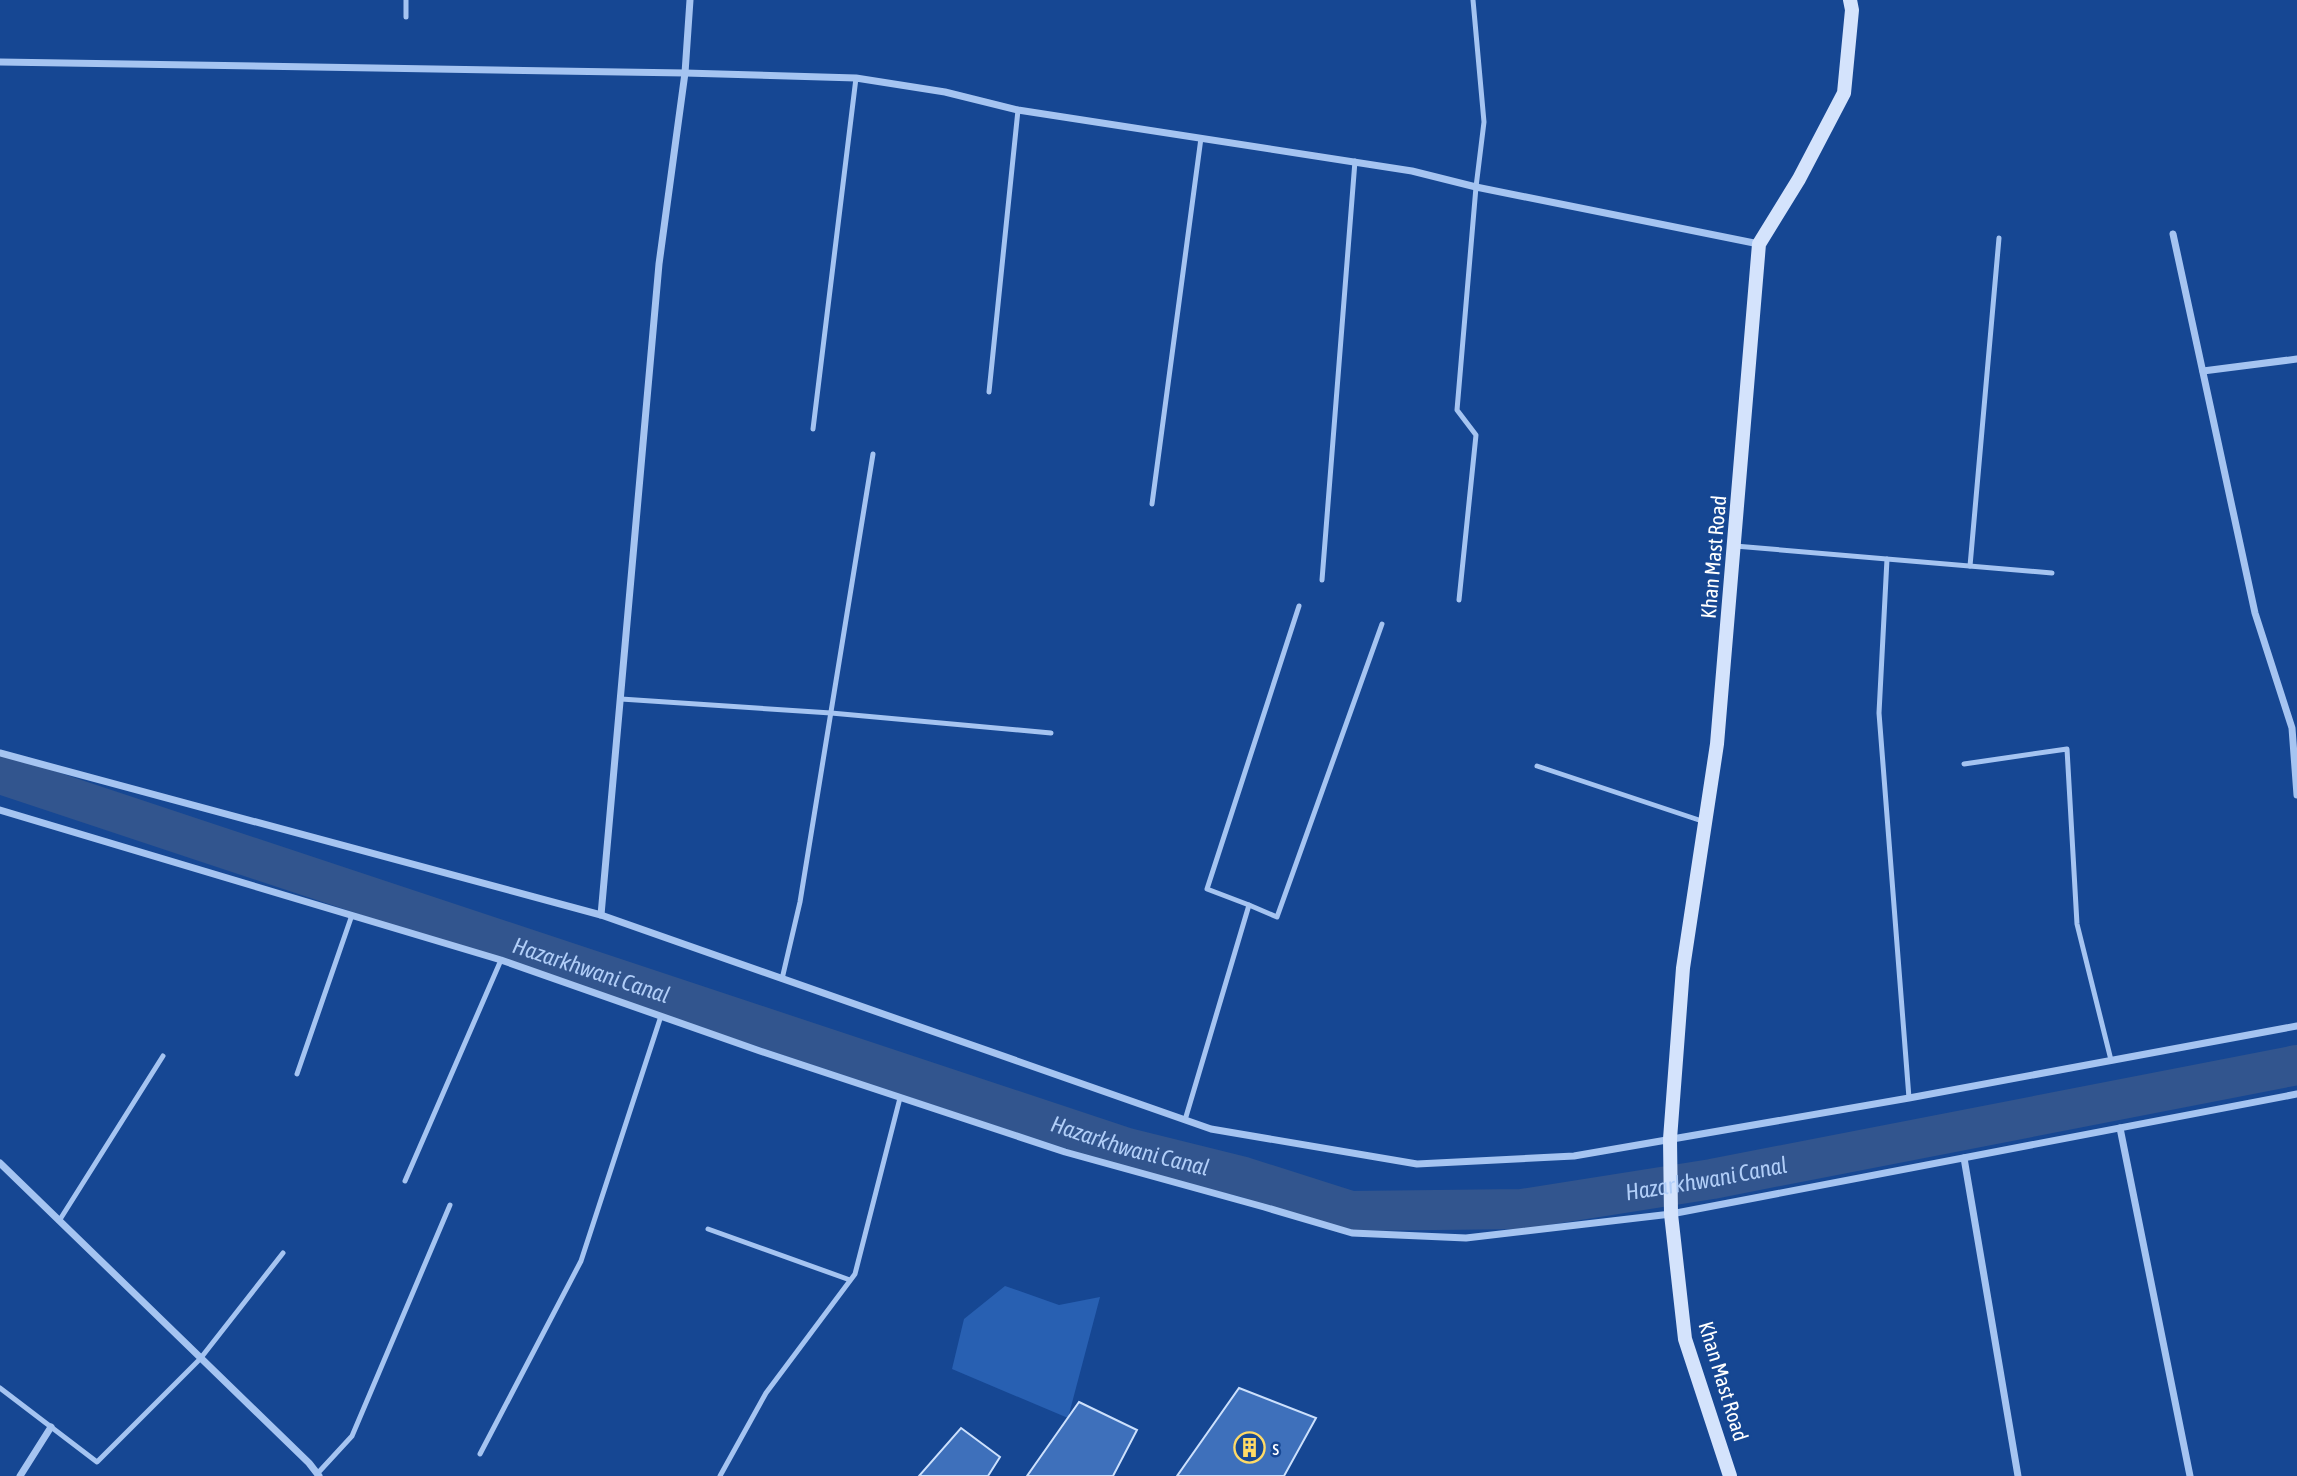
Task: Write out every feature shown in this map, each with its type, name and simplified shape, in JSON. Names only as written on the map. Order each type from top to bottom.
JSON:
[{"type":"main road","name":"Khan Mast Road","points":[[1730,1476],[1685,1339],[1671,1214],[1670,1139],[1683,968],[1717,744],[1759,244],[1799,180],[1844,93],[1852,10],[1850,0]]},
{"type":"street","points":[[601,915],[659,264],[685,73],[690,0]]},
{"type":"street","points":[[0,62],[856,78],[945,92],[1018,110],[1412,171],[1476,187],[1759,244]]},
{"type":"street","points":[[2173,234],[2255,613],[2292,728],[2297,795]]},
{"type":"street","points":[[2203,372],[2297,359]]},
{"type":"street","points":[[0,753],[601,915],[1211,1129],[1417,1164],[1574,1156],[1909,1098],[2297,1026]]},
{"type":"street","points":[[0,810],[501,960],[1065,1152],[1352,1233],[1466,1238],[1671,1214],[2297,1094]]},
{"type":"street","points":[[2120,1128],[2190,1476]]},
{"type":"street","points":[[1964,1158],[2018,1476]]},
{"type":"street","points":[[0,1163],[309,1463],[318,1475]]},
{"type":"street","points":[[20,1476],[51,1427]]},
{"type":"lane","points":[[406,0],[406,17]]},
{"type":"lane","points":[[1459,600],[1476,435],[1457,410],[1484,122],[1473,0]]},
{"type":"lane","points":[[813,429],[856,78]]},
{"type":"lane","points":[[989,392],[1018,110]]},
{"type":"lane","points":[[1152,504],[1201,138]]},
{"type":"lane","points":[[1322,580],[1355,161]]},
{"type":"lane","points":[[1970,566],[1999,238]]},
{"type":"lane","points":[[782,978],[800,902],[873,454]]},
{"type":"lane","points":[[1735,546],[2052,573]]},
{"type":"lane","points":[[1887,559],[1879,713],[1909,1098]]},
{"type":"lane","points":[[1299,606],[1207,889],[1277,917],[1382,624]]},
{"type":"lane","points":[[621,699],[831,713],[1051,733]]},
{"type":"lane","points":[[1964,764],[2067,750],[2077,924],[2111,1060]]},
{"type":"lane","points":[[1537,766],[1705,822]]},
{"type":"lane","points":[[1185,1120],[1249,905]]},
{"type":"lane","points":[[297,1074],[352,915]]},
{"type":"lane","points":[[405,1181],[501,960]]},
{"type":"lane","points":[[480,1454],[581,1261],[662,1016]]},
{"type":"lane","points":[[59,1220],[163,1056]]},
{"type":"lane","points":[[720,1476],[766,1393],[855,1274],[900,1098]]},
{"type":"lane","points":[[318,1475],[352,1436],[450,1205]]},
{"type":"lane","points":[[708,1229],[850,1280]]},
{"type":"lane","points":[[0,1388],[97,1462],[200,1359],[283,1253]]},
{"type":"shaded area","points":[[1005,1286],[1059,1305],[1100,1297],[1068,1418],[952,1369],[964,1319]]},
{"type":"building","name":"s","points":[[1239,1388],[1316,1418],[1284,1476],[1177,1476]]},
{"type":"building","points":[[1079,1402],[1137,1430],[1113,1476],[1027,1476]]},
{"type":"building","points":[[961,1428],[1000,1457],[988,1476],[919,1476]]},
{"type":"waterway","name":"Hazarkhwani Canal","points":[[0,774],[1127,1148],[1244,1177],[1351,1211],[1522,1209],[1712,1179],[2297,1065]]},
{"type":"place","name":"s","points":[[1249,1447]]}]
